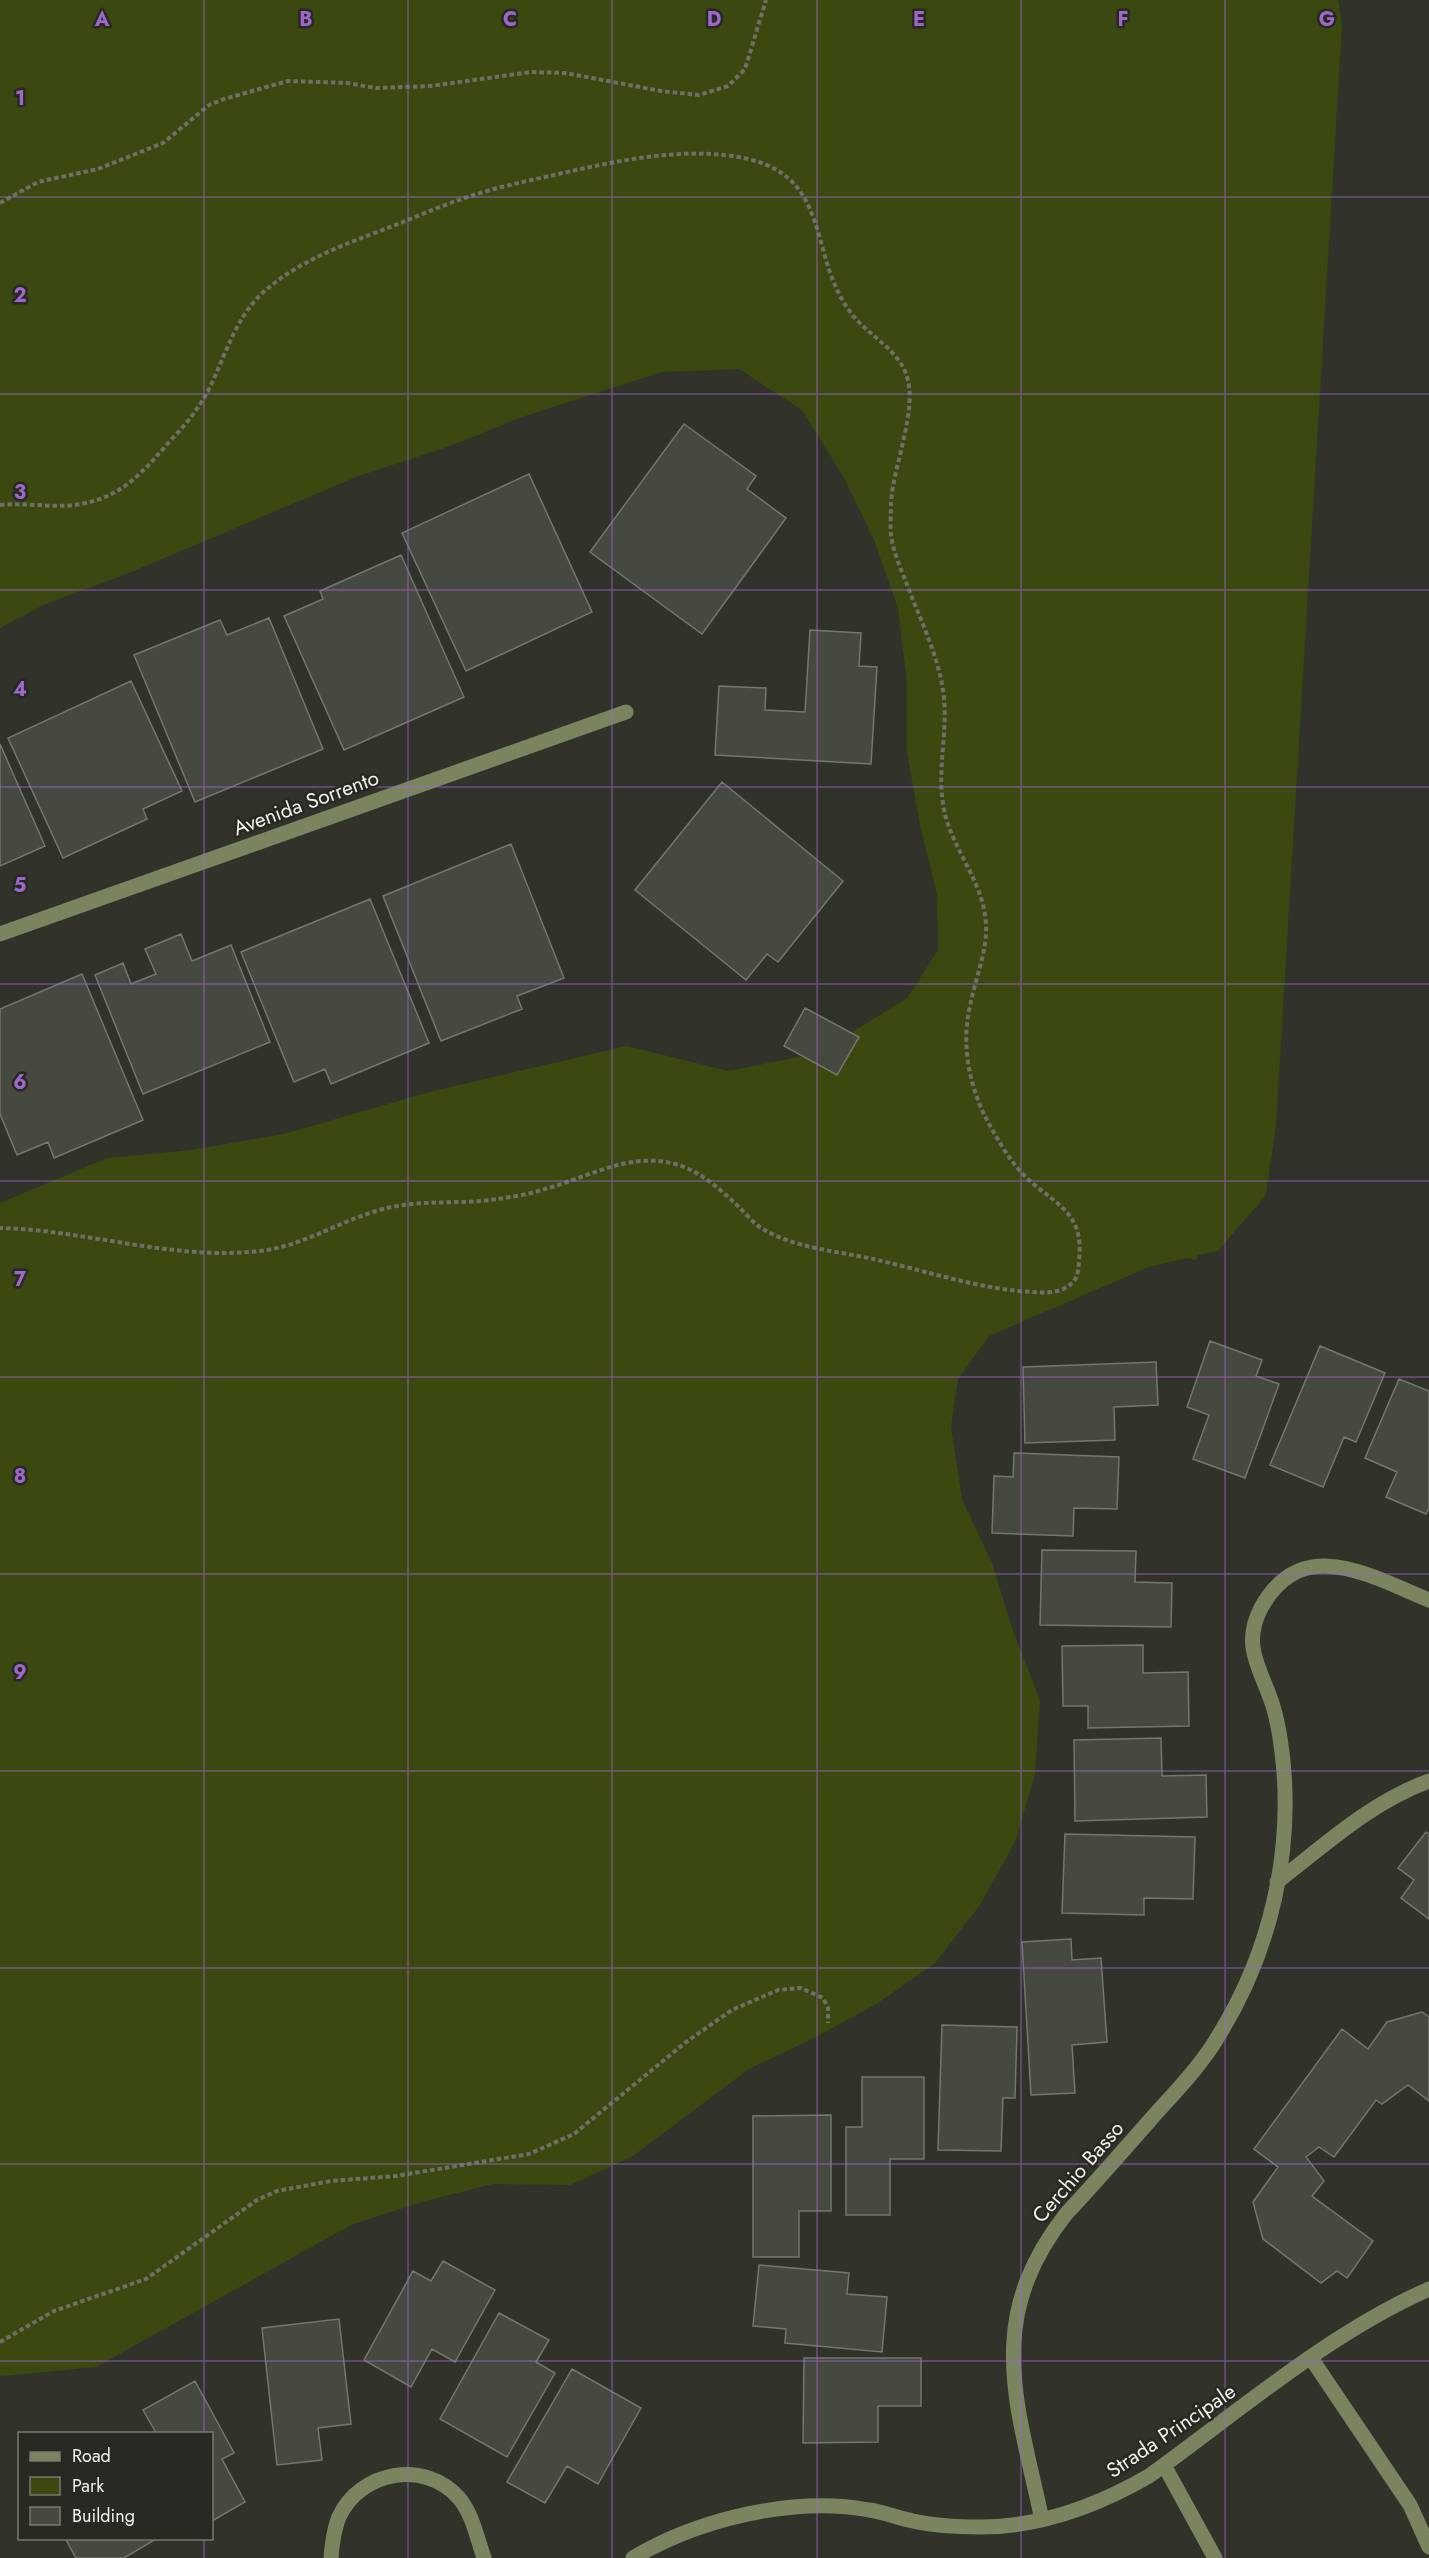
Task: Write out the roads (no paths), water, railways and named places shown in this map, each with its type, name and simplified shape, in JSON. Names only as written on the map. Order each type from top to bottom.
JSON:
[{"type":"street","name":"Avenida Sorrento","points":[[0,934],[626,712]]},
{"type":"street","name":"Cerchio Basso","points":[[1042,2520],[1015,2388],[1012,2361],[1018,2308],[1026,2283],[1050,2235],[1190,2076],[1219,2036],[1243,1992],[1261,1947],[1277,1882],[1283,1850],[1285,1801],[1282,1752],[1273,1703],[1258,1670],[1253,1652],[1255,1624],[1262,1607],[1286,1579],[1311,1568],[1330,1565],[1348,1567],[1429,1600]]},
{"type":"street","points":[[1277,1882],[1360,1817],[1388,1800],[1429,1781]]},
{"type":"street","name":"Strada Principale","points":[[633,2558],[687,2532],[731,2518],[776,2510],[822,2507],[868,2510],[913,2521],[959,2527],[1017,2524],[1086,2508],[1118,2494],[1164,2465],[1349,2331],[1398,2303],[1429,2289]]},
{"type":"street","points":[[1311,2358],[1410,2505],[1429,2547]]},
{"type":"street","points":[[1164,2465],[1215,2558]]},
{"type":"street","points":[[331,2558],[339,2517],[353,2496],[366,2485],[382,2478],[406,2474],[431,2479],[446,2487],[459,2498],[468,2512],[484,2558]]}]
